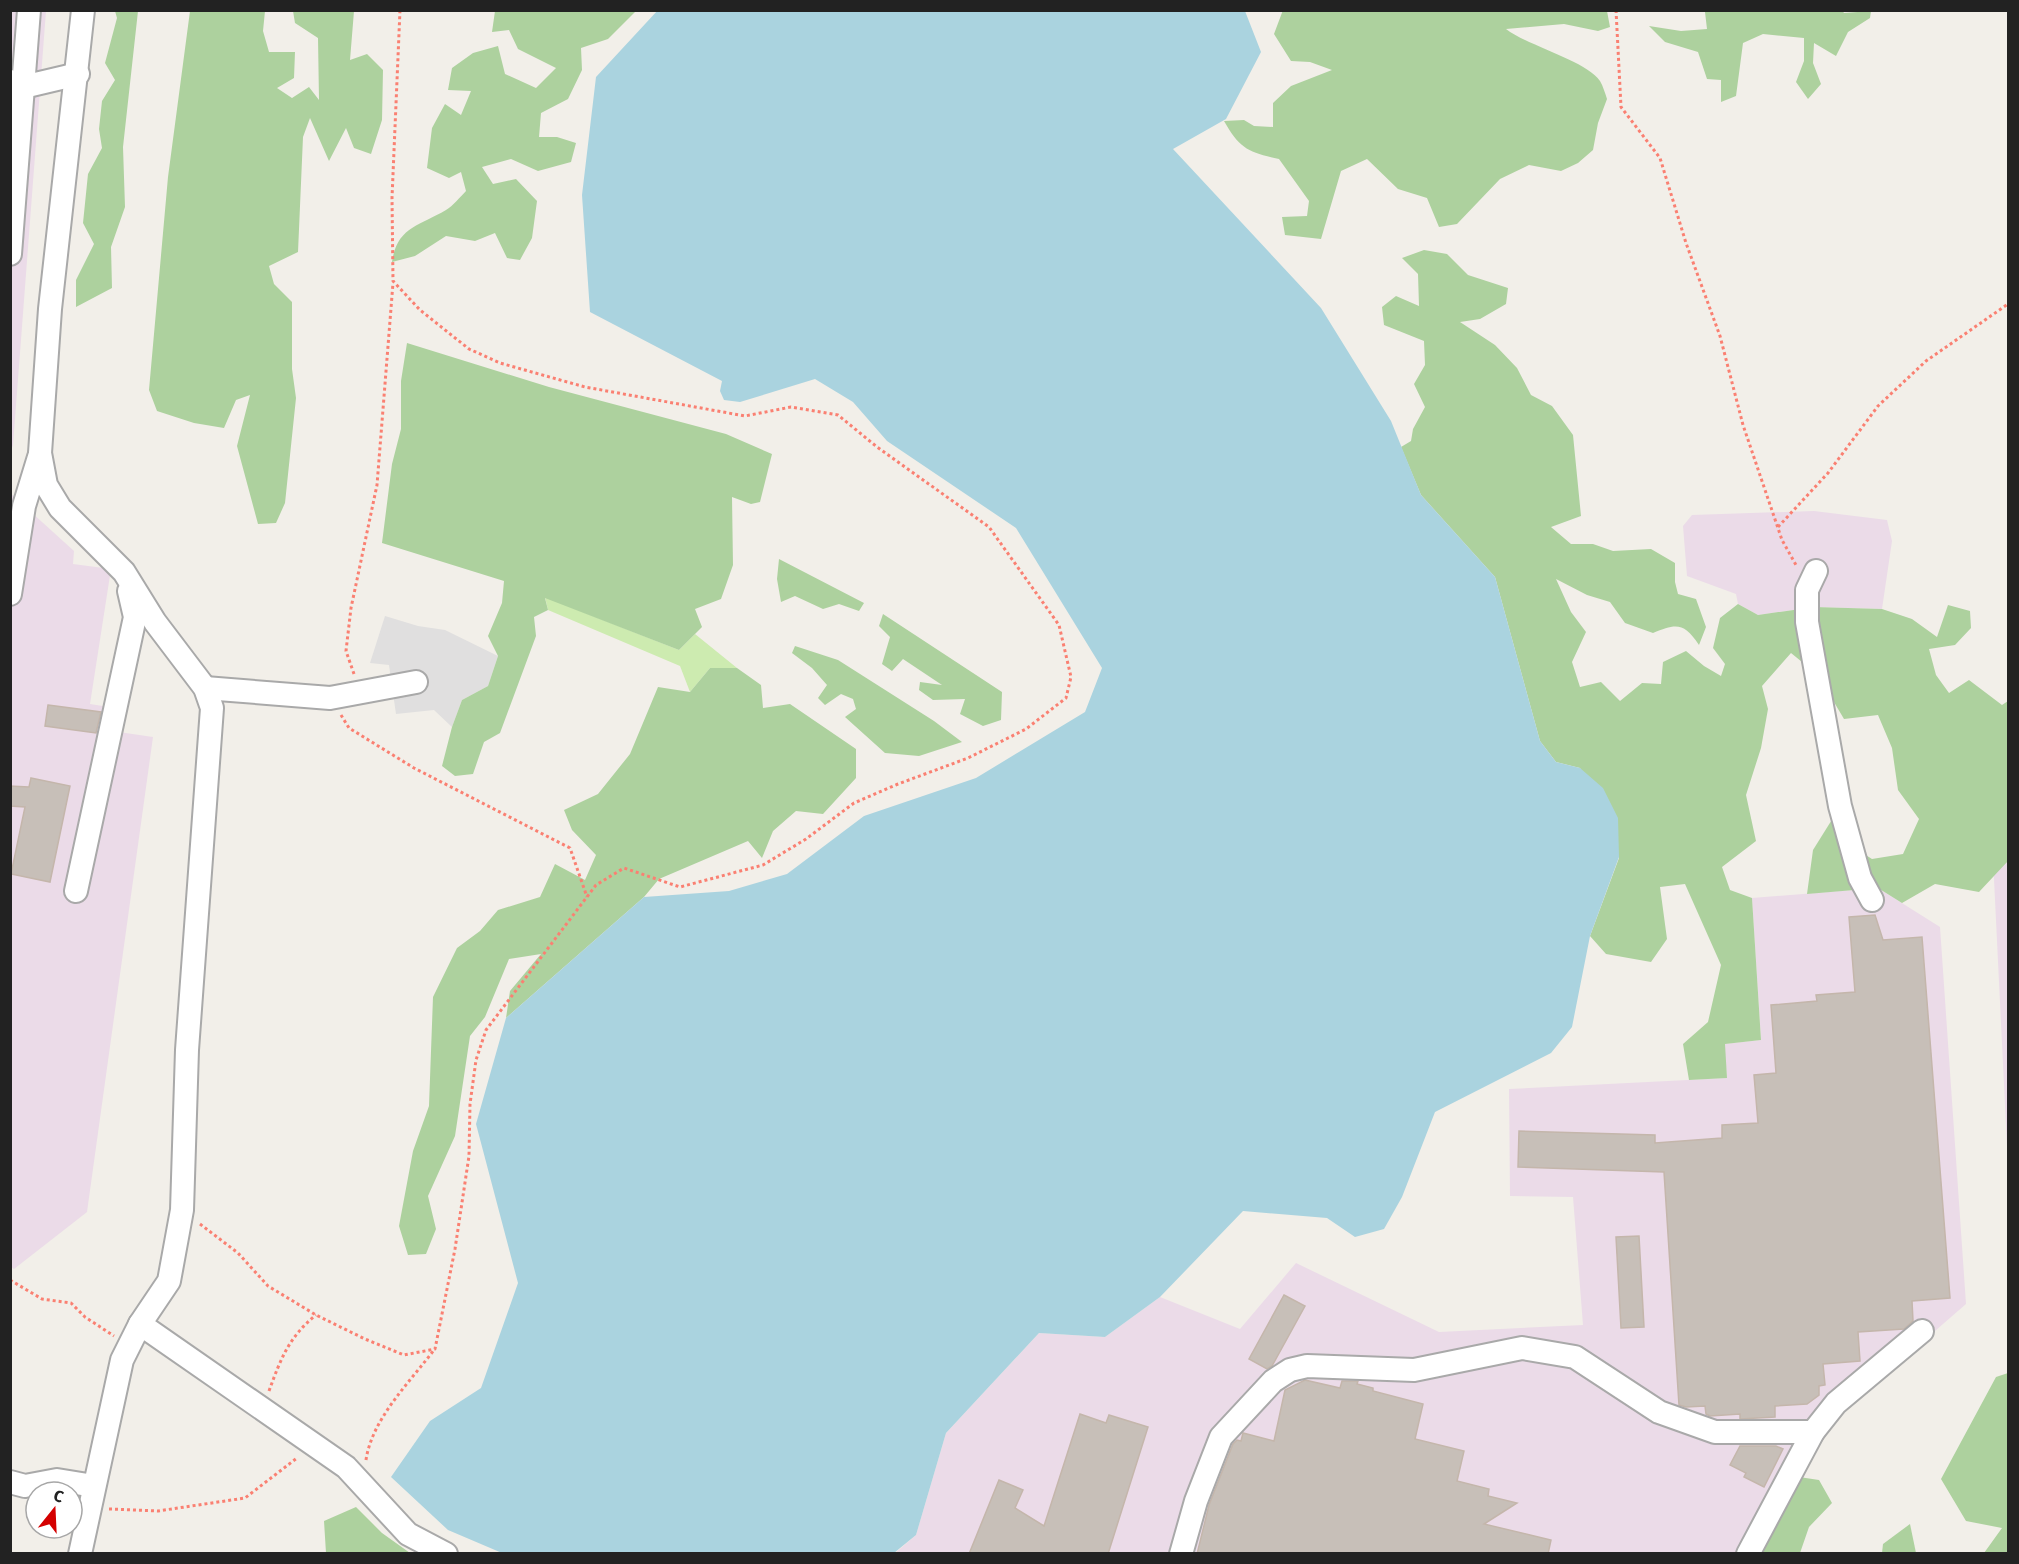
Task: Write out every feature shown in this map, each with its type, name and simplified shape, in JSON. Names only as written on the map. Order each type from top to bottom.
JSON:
[{"type":"street","points":[[11,254],[17,84],[29,10]]},
{"type":"street","points":[[10,594],[24,506],[40,453],[50,309],[78,75],[83,10]]},
{"type":"street","points":[[17,84],[78,75]]},
{"type":"street","points":[[40,453],[46,485],[60,508],[124,572],[155,622],[205,688],[212,708],[187,1050],[182,1210],[169,1281],[122,1360],[80,1554]]},
{"type":"street","points":[[76,891],[135,617],[124,572]]},
{"type":"street","points":[[1812,580],[1807,622],[1840,806],[1860,878],[1872,900]]},
{"type":"street","points":[[205,688],[330,698],[416,682]]},
{"type":"street","points":[[1748,1554],[1813,1432],[1836,1403],[1922,1331]]},
{"type":"street","points":[[136,1333],[263,1409],[346,1467],[408,1534],[446,1554]]},
{"type":"street","points":[[1181,1554],[1196,1501],[1221,1437],[1273,1381],[1290,1370],[1306,1365],[1414,1370],[1522,1348],[1575,1357],[1659,1412],[1715,1432],[1813,1432]]},
{"type":"street","points":[[10,1482],[25,1486],[57,1480],[94,1486]]},
{"type":"path","points":[[360,692],[346,651],[351,608],[377,485],[394,281],[392,198],[400,10]]},
{"type":"path","points":[[1616,10],[1621,107],[1660,158],[1686,243],[1720,336],[1743,425],[1778,527],[1812,580]]},
{"type":"path","points":[[362,1484],[369,1441],[393,1404],[435,1349],[455,1249],[469,1156],[470,1104],[476,1060],[486,1030],[596,885],[624,868],[680,887],[763,865],[806,839],[854,803],[898,783],[968,758],[1026,729],[1066,698],[1071,677],[1059,626],[989,527],[912,473],[838,415],[791,407],[745,416],[585,387],[500,363],[469,349],[420,310],[394,281]]},
{"type":"path","points":[[1778,527],[1828,473],[1878,406],[1926,361],[2008,304]]},
{"type":"path","points":[[330,698],[349,728],[371,742],[414,768],[570,848],[587,897]]},
{"type":"path","points":[[182,1210],[238,1253],[268,1286],[316,1315],[365,1340],[404,1355],[435,1349]]},
{"type":"path","points":[[10,1280],[42,1299],[70,1303],[111,1335],[136,1333]]},
{"type":"path","points":[[263,1409],[279,1363],[297,1330],[316,1315]]},
{"type":"path","points":[[89,1509],[158,1511],[245,1498],[285,1469],[313,1444]]},
{"type":"shaded area","points":[[11,11],[46,11],[11,451]]},
{"type":"shaded area","points":[[10,493],[74,551],[73,564],[111,569],[90,704],[109,707],[105,730],[153,737],[87,1212],[14,1269],[10,1266]]},
{"type":"shaded area","points":[[1814,511],[1887,520],[1892,541],[1882,609],[1814,607],[1758,615],[1738,604],[1736,594],[1687,576],[1683,526],[1692,515]]},
{"type":"shaded area","points":[[385,616],[418,626],[445,630],[498,656],[488,686],[462,700],[452,727],[434,710],[396,714],[389,665],[370,663]]},
{"type":"shaded area","points":[[2008,720],[2008,1167],[1987,735]]},
{"type":"shaded area","points":[[1878,888],[1940,927],[1966,1304],[1827,1425],[1757,1553],[894,1554],[916,1535],[946,1433],[1039,1333],[1105,1337],[1160,1297],[1240,1329],[1296,1263],[1439,1332],[1583,1325],[1573,1197],[1510,1196],[1509,1089],[1727,1078],[1724,1044],[1761,1040],[1752,898]]},
{"type":"green space","points":[[1283,10],[1607,11],[1610,27],[1598,31],[1564,24],[1506,29],[1583,67],[1600,81],[1607,99],[1598,123],[1593,150],[1578,163],[1561,171],[1529,165],[1500,179],[1457,224],[1439,227],[1427,198],[1398,189],[1367,159],[1341,171],[1321,239],[1285,235],[1282,217],[1307,216],[1309,201],[1279,159],[1246,148],[1235,138],[1224,121],[1244,120],[1254,126],[1273,127],[1273,103],[1291,86],[1332,70],[1310,62],[1291,61],[1274,34]]},
{"type":"green space","points":[[1842,10],[1844,13],[1871,11],[1870,18],[1848,32],[1836,56],[1814,43],[1813,63],[1821,84],[1808,99],[1796,82],[1804,61],[1804,38],[1763,34],[1743,43],[1736,96],[1721,102],[1721,80],[1707,79],[1698,52],[1665,42],[1649,26],[1681,31],[1707,29],[1705,12],[1655,11]]},
{"type":"green space","points":[[115,11],[138,11],[123,147],[125,207],[111,247],[112,288],[76,307],[76,280],[94,244],[83,223],[88,174],[102,148],[99,129],[102,101],[115,80],[105,63],[117,18]]},
{"type":"green space","points":[[190,11],[265,11],[263,31],[269,52],[295,52],[294,78],[277,88],[292,98],[309,87],[319,100],[318,38],[295,23],[293,11],[354,11],[350,60],[367,54],[383,70],[382,120],[371,154],[354,148],[346,128],[329,161],[310,118],[303,137],[298,252],[269,266],[274,284],[292,302],[292,369],[296,398],[285,503],[276,523],[258,524],[237,446],[250,395],[236,400],[224,428],[194,423],[157,411],[149,390],[168,177]]},
{"type":"green space","points":[[495,11],[636,11],[608,39],[581,48],[582,70],[568,99],[541,113],[539,137],[557,137],[576,143],[571,162],[538,171],[511,159],[482,167],[493,184],[516,179],[537,201],[532,238],[520,260],[507,258],[495,233],[475,241],[446,236],[415,256],[392,262],[395,250],[404,234],[449,208],[466,191],[461,172],[449,178],[427,168],[432,128],[445,104],[461,115],[471,91],[448,90],[452,68],[473,53],[498,46],[505,74],[536,88],[556,68],[518,49],[509,30],[492,32]]},
{"type":"green space","points":[[1424,250],[1447,254],[1468,275],[1508,288],[1506,304],[1480,319],[1460,322],[1495,345],[1517,368],[1531,395],[1552,406],[1573,435],[1581,516],[1551,527],[1571,544],[1593,544],[1613,551],[1651,549],[1675,563],[1675,582],[1678,594],[1696,599],[1706,627],[1699,645],[1689,632],[1679,627],[1653,633],[1625,623],[1610,602],[1587,595],[1556,579],[1571,612],[1586,632],[1572,662],[1580,687],[1601,682],[1620,701],[1642,683],[1661,684],[1663,662],[1686,651],[1721,676],[1725,664],[1713,648],[1720,618],[1738,604],[1758,615],[1814,607],[1882,609],[1912,619],[1937,637],[1948,605],[1970,611],[1971,628],[1955,645],[1929,649],[1936,675],[1949,693],[1969,680],[2002,705],[2008,701],[2008,861],[1979,892],[1935,884],[1902,903],[1878,888],[1807,894],[1813,850],[1833,818],[1850,845],[1872,859],[1903,854],[1919,819],[1898,790],[1892,748],[1878,715],[1844,719],[1818,675],[1791,653],[1762,686],[1768,709],[1761,748],[1746,795],[1756,841],[1722,867],[1730,890],[1752,898],[1761,1040],[1725,1044],[1727,1078],[1689,1080],[1683,1044],[1708,1022],[1721,965],[1685,884],[1660,887],[1667,939],[1651,962],[1606,954],[1590,936],[1619,858],[1580,768],[1556,762],[1540,741],[1495,577],[1421,495],[1401,447],[1411,441],[1413,429],[1425,407],[1414,384],[1425,365],[1424,341],[1384,325],[1382,307],[1396,296],[1419,306],[1418,274],[1402,258]]},
{"type":"green space","points":[[407,343],[549,387],[726,434],[772,454],[760,502],[751,504],[732,497],[733,565],[721,599],[695,609],[702,627],[679,650],[545,598],[548,610],[534,617],[536,636],[500,733],[484,742],[473,774],[455,776],[442,766],[462,700],[488,686],[498,656],[488,636],[502,603],[504,581],[382,543],[392,464],[401,429],[401,381]]},
{"type":"green space","points":[[779,559],[864,603],[859,611],[839,604],[823,609],[795,596],[781,602],[777,579]]},
{"type":"green space","points":[[545,597],[679,650],[695,634],[737,668],[710,668],[690,692],[680,666],[548,610]]},
{"type":"green space","points":[[883,614],[1002,692],[1001,720],[983,726],[960,714],[965,699],[933,700],[919,690],[920,682],[942,685],[903,659],[892,671],[882,664],[890,637],[879,626]]},
{"type":"green space","points":[[795,646],[838,660],[934,721],[962,742],[919,756],[885,753],[845,717],[856,709],[853,699],[841,694],[825,705],[818,698],[827,685],[812,668],[792,653]]},
{"type":"green space","points":[[710,668],[737,668],[761,685],[763,708],[790,704],[856,749],[856,778],[823,814],[796,811],[773,831],[762,858],[748,841],[659,879],[644,897],[506,1018],[510,991],[541,954],[509,959],[485,1017],[470,1036],[455,1136],[428,1196],[436,1229],[426,1254],[408,1255],[399,1226],[413,1151],[429,1106],[433,997],[457,948],[480,931],[498,910],[540,897],[555,864],[585,880],[596,855],[572,830],[564,810],[598,794],[630,754],[658,687],[690,692]]},
{"type":"green space","points":[[2008,1373],[2008,1553],[1984,1553],[2002,1528],[1966,1521],[1941,1479],[1996,1377]]},
{"type":"green space","points":[[1799,1477],[1819,1480],[1832,1503],[1809,1527],[1800,1553],[1757,1554]]},
{"type":"green space","points":[[356,1507],[382,1533],[410,1553],[326,1553],[324,1521]]},
{"type":"green space","points":[[1910,1524],[1916,1553],[1882,1553],[1883,1544]]},
{"type":"water","points":[[658,10],[1245,11],[1261,52],[1226,119],[1173,149],[1321,308],[1391,421],[1421,495],[1495,577],[1540,741],[1556,762],[1580,768],[1603,788],[1618,818],[1619,857],[1590,936],[1572,1027],[1551,1053],[1435,1112],[1402,1197],[1384,1229],[1355,1237],[1327,1218],[1243,1211],[1160,1297],[1105,1337],[1039,1333],[946,1433],[916,1535],[894,1553],[502,1553],[448,1530],[391,1477],[430,1421],[481,1388],[518,1283],[476,1124],[506,1018],[644,897],[729,891],[787,874],[864,816],[976,778],[1085,712],[1102,668],[1016,528],[887,441],[853,402],[815,379],[740,402],[724,400],[720,391],[722,381],[590,312],[582,195],[596,77]]},
{"type":"building","points":[[48,705],[101,712],[96,733],[45,726]]},
{"type":"building","points":[[31,778],[70,786],[50,882],[11,874],[25,807],[10,806],[10,786],[29,787]]},
{"type":"building","points":[[1875,915],[1883,940],[1922,937],[1950,1298],[1912,1301],[1913,1321],[1904,1329],[1858,1332],[1860,1361],[1823,1364],[1825,1385],[1819,1386],[1819,1395],[1807,1404],[1775,1406],[1775,1417],[1740,1419],[1740,1414],[1710,1416],[1706,1414],[1705,1406],[1679,1405],[1664,1172],[1518,1167],[1519,1131],[1655,1135],[1655,1143],[1722,1138],[1722,1125],[1758,1123],[1754,1075],[1776,1073],[1771,1005],[1817,1001],[1816,995],[1855,992],[1849,917]]},
{"type":"building","points":[[1639,1236],[1644,1327],[1621,1328],[1616,1237]]},
{"type":"building","points":[[1284,1295],[1305,1306],[1272,1366],[1267,1369],[1249,1359]]},
{"type":"building","points":[[1305,1380],[1340,1388],[1342,1381],[1358,1381],[1357,1384],[1373,1388],[1373,1391],[1423,1404],[1415,1439],[1464,1451],[1457,1481],[1489,1489],[1488,1496],[1517,1503],[1484,1524],[1551,1540],[1548,1554],[1197,1554],[1209,1505],[1233,1444],[1237,1440],[1241,1441],[1243,1433],[1274,1441],[1285,1390]]},
{"type":"building","points":[[1080,1414],[1106,1423],[1109,1415],[1148,1427],[1108,1554],[969,1554],[999,1480],[1023,1490],[1015,1508],[1044,1526]]},
{"type":"building","points":[[1740,1446],[1776,1446],[1783,1449],[1764,1487],[1744,1477],[1746,1473],[1730,1465]]}]
